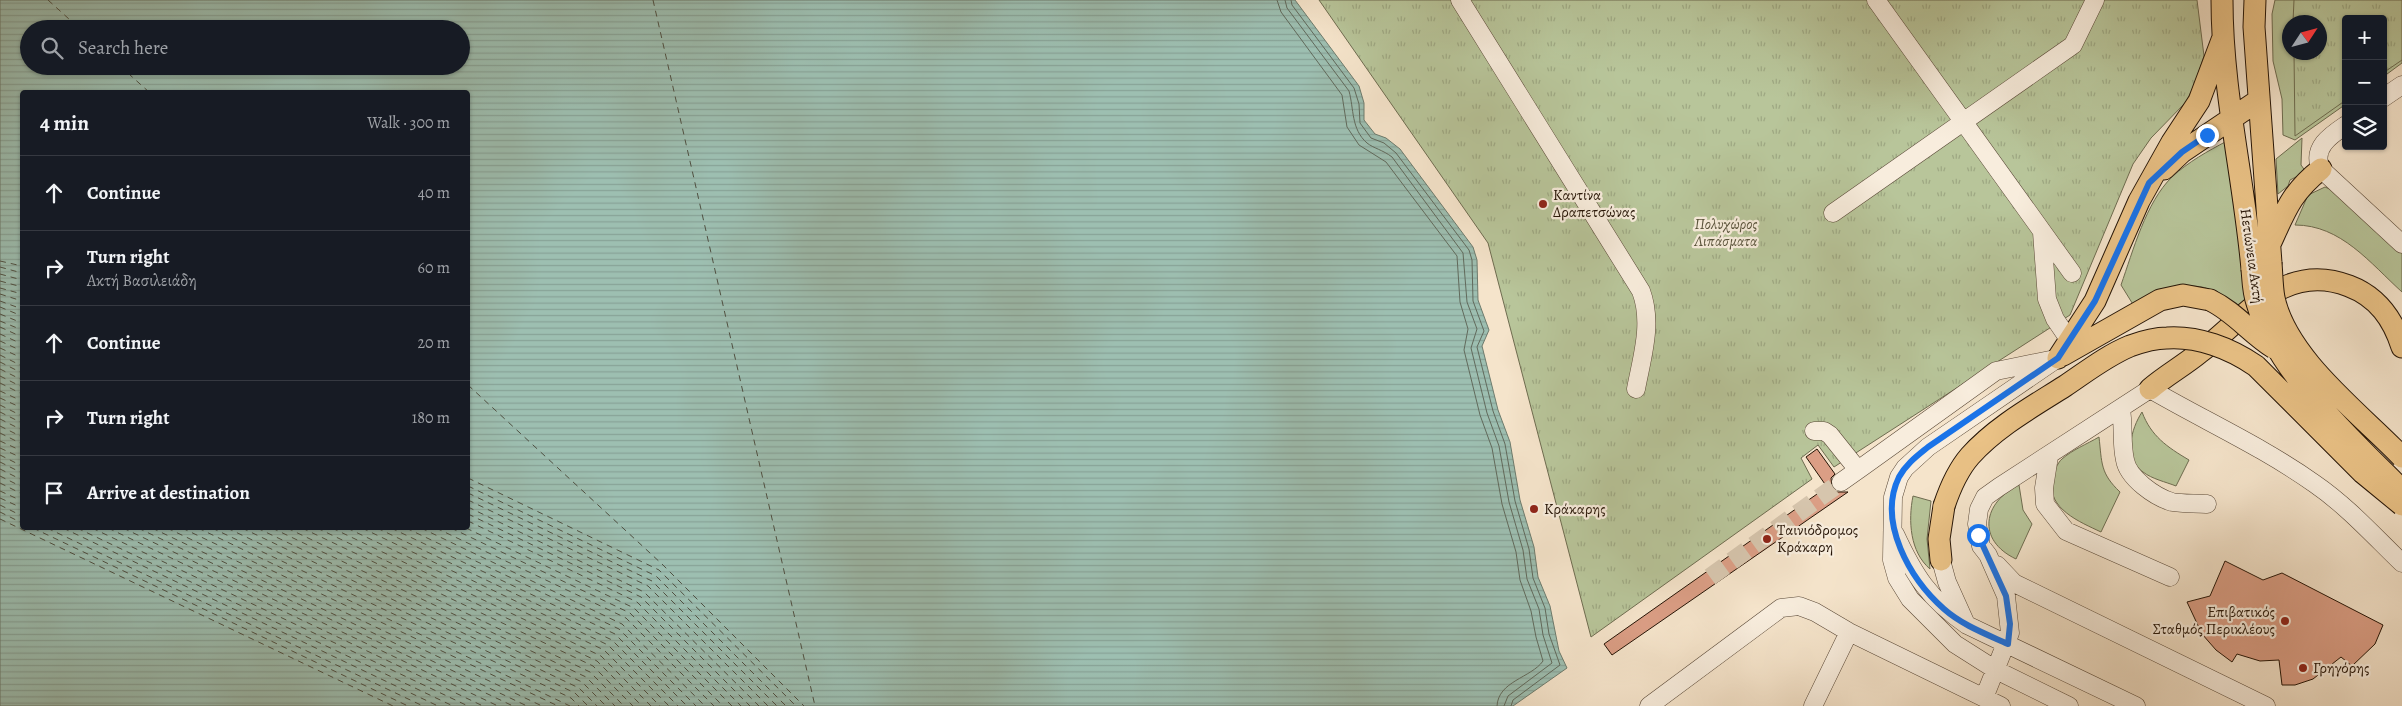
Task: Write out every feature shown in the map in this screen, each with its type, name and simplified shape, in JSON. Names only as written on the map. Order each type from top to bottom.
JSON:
[{"type":"main road","points":[[2064,350],[2104,283],[2139,201],[2199,101],[2222,40],[2222,0]]},
{"type":"main road","name":"Ηετιώνεια Ακτή","points":[[2255,0],[2254,27],[2270,242],[2262,266],[2256,302],[2266,329],[2301,384],[2402,490]]},
{"type":"main road","name":"Ηετιώνεια Ακτή","points":[[2222,40],[2231,120],[2248,225],[2287,332],[2300,353],[2315,370],[2402,457]]},
{"type":"main road","points":[[2149,183],[2182,152],[2259,100]]},
{"type":"main road","points":[[2270,242],[2291,198],[2302,185],[2321,169]]},
{"type":"main road","points":[[2150,390],[2199,354],[2250,308],[2269,295],[2300,281],[2321,280],[2358,289],[2373,299],[2387,314],[2396,328],[2402,347]]},
{"type":"main road","points":[[2064,350],[2160,300],[2182,295],[2210,300],[2226,309],[2255,334],[2278,350]]},
{"type":"main road","points":[[1941,560],[1939,539],[1944,506],[1954,480],[1964,464],[2002,427],[2114,354],[2147,341],[2166,338],[2202,341],[2240,355],[2256,366],[2351,461],[2402,505]]},
{"type":"street","points":[[1460,0],[1641,292],[1647,306],[1648,322],[1636,390]]},
{"type":"street","points":[[1876,0],[2072,273]]},
{"type":"street","points":[[1834,213],[2073,45],[2094,0]]},
{"type":"street","points":[[2387,95],[2402,85]]},
{"type":"street","points":[[2342,128],[2323,144],[2318,156],[2321,169],[2399,236]]},
{"type":"street","points":[[2042,231],[2047,299],[2064,350]]},
{"type":"street","points":[[1841,482],[1996,371],[2064,350]]},
{"type":"street","points":[[2064,350],[1912,460],[1900,476],[1892,506],[1894,569],[1910,599],[1955,644],[1996,670],[2069,706]]},
{"type":"street","points":[[2266,706],[2014,583],[1981,546],[1977,524],[1979,509],[1985,497],[2150,390],[2213,426],[2241,439],[2315,484],[2331,496],[2402,563]]},
{"type":"street","points":[[2121,410],[2124,426],[2122,443],[2124,458],[2126,465],[2136,480],[2172,502],[2207,504]]},
{"type":"street","points":[[1814,431],[1824,431],[1830,435],[1858,470]]},
{"type":"street","points":[[2049,456],[2044,488],[2045,504],[2066,532],[2170,577]]},
{"type":"street","points":[[1894,531],[1910,566],[1926,590],[1944,610],[1967,624],[2136,706]]},
{"type":"street","points":[[1984,698],[2008,644],[2010,634],[2009,609],[1988,555]]},
{"type":"street","points":[[1941,560],[1947,582],[1967,624]]},
{"type":"street","points":[[1649,706],[1781,608],[1799,606],[1815,612],[1848,632],[2001,706]]},
{"type":"street","points":[[1813,706],[1848,632]]},
{"type":"green space","name":"Πολυχώρος Λιπάσματα","points":[[1319,0],[2197,0],[2204,56],[2195,84],[2186,102],[2151,138],[2133,164],[2070,315],[1834,467],[1818,445],[1801,458],[1812,479],[1591,637],[1488,243]]},
{"type":"green space","points":[[2275,0],[2402,0],[2402,63],[2387,74],[2387,15],[2342,15],[2342,107],[2295,140],[2283,135],[2282,99],[2273,61],[2272,14]]},
{"type":"green space","points":[[2294,0],[2402,0],[2402,60],[2387,70],[2387,15],[2342,15],[2342,103],[2295,136],[2294,60],[2327,60],[2327,15],[2293,15]]},
{"type":"green space","points":[[2302,138],[2301,165],[2306,172],[2290,180],[2288,186],[2278,194],[2276,159]]},
{"type":"green space","points":[[2227,141],[2253,324],[2214,292],[2195,286],[2163,293],[2134,306],[2121,285],[2141,228],[2155,200],[2163,187],[2185,166]]},
{"type":"green space","points":[[2325,187],[2334,191],[2402,253],[2402,292],[2366,258],[2341,239],[2327,231],[2295,225],[2308,195]]},
{"type":"green space","points":[[2142,412],[2155,434],[2189,460],[2176,486],[2143,472],[2133,459],[2131,451],[2132,435]]},
{"type":"green space","points":[[2099,437],[2105,473],[2120,492],[2101,532],[2075,519],[2060,507],[2052,490],[2052,480],[2060,461],[2070,453]]},
{"type":"green space","points":[[2019,485],[2023,510],[2032,524],[2016,559],[2003,551],[1995,542],[1990,532],[1989,521],[1998,501],[2007,492]]},
{"type":"green space","points":[[1913,496],[1931,501],[1927,539],[1930,569],[1918,554],[1912,536],[1911,506]]},
{"type":"water","points":[[0,0],[1295,0],[1359,86],[1364,103],[1364,120],[1375,134],[1386,138],[1400,149],[1473,247],[1477,260],[1478,300],[1489,330],[1482,346],[1498,410],[1510,442],[1520,500],[1534,547],[1538,577],[1550,606],[1559,651],[1567,668],[1513,706],[0,706]]},
{"type":"building","name":"Ταινιόδρομος Κράκαρη","points":[[1817,449],[1835,474],[1831,478],[1832,488],[1837,492],[1848,492],[1612,655],[1604,644],[1827,487],[1806,457]]},
{"type":"building","name":"Επιβατικός Σταθμός Περικλέους","points":[[2225,561],[2263,580],[2282,573],[2383,625],[2375,644],[2352,666],[2341,657],[2313,679],[2295,685],[2282,685],[2279,660],[2260,661],[2237,654],[2232,662],[2216,650],[2202,634],[2187,602],[2210,596]]},
{"type":"ferry route","points":[[48,0],[70,20]]},
{"type":"ferry route","points":[[653,0],[815,706]]},
{"type":"ferry route","points":[[130,75],[147,90]]},
{"type":"ferry route","points":[[0,261],[20,266]]},
{"type":"ferry route","points":[[0,267],[20,272]]},
{"type":"ferry route","points":[[0,274],[20,279]]},
{"type":"ferry route","points":[[0,281],[20,286]]},
{"type":"ferry route","points":[[0,288],[20,293]]},
{"type":"ferry route","points":[[0,294],[20,300]]},
{"type":"ferry route","points":[[0,301],[20,308]]},
{"type":"ferry route","points":[[0,307],[20,315]]},
{"type":"ferry route","points":[[0,314],[20,322]]},
{"type":"ferry route","points":[[0,321],[20,329]]},
{"type":"ferry route","points":[[0,327],[20,336]]},
{"type":"ferry route","points":[[0,334],[20,343]]},
{"type":"ferry route","points":[[0,341],[20,350]]},
{"type":"ferry route","points":[[0,348],[20,357]]},
{"type":"ferry route","points":[[0,355],[20,365]]},
{"type":"ferry route","points":[[0,362],[20,372]]},
{"type":"ferry route","points":[[0,369],[20,379]]},
{"type":"ferry route","points":[[0,376],[20,386]]},
{"type":"ferry route","points":[[0,383],[20,393]]},
{"type":"ferry route","points":[[470,387],[663,565],[804,706]]},
{"type":"ferry route","points":[[0,391],[20,400]]},
{"type":"ferry route","points":[[0,398],[20,407]]},
{"type":"ferry route","points":[[0,405],[20,415]]},
{"type":"ferry route","points":[[0,412],[20,422]]},
{"type":"ferry route","points":[[0,419],[20,429]]},
{"type":"ferry route","points":[[0,426],[20,436]]},
{"type":"ferry route","points":[[0,433],[20,443]]},
{"type":"ferry route","points":[[0,441],[20,450]]},
{"type":"ferry route","points":[[0,448],[20,457]]},
{"type":"ferry route","points":[[0,455],[20,465]]},
{"type":"ferry route","points":[[0,462],[20,472]]},
{"type":"ferry route","points":[[0,469],[20,479]]},
{"type":"ferry route","points":[[0,476],[20,486]]},
{"type":"ferry route","points":[[470,479],[659,570],[796,706]]},
{"type":"ferry route","points":[[0,483],[20,493]]},
{"type":"ferry route","points":[[470,487],[656,576],[786,706]]},
{"type":"ferry route","points":[[0,491],[20,500]]},
{"type":"ferry route","points":[[470,494],[652,581],[777,706]]},
{"type":"ferry route","points":[[0,498],[20,507]]},
{"type":"ferry route","points":[[470,501],[648,586],[768,706]]},
{"type":"ferry route","points":[[0,505],[20,515]]},
{"type":"ferry route","points":[[470,508],[644,592],[759,706]]},
{"type":"ferry route","points":[[0,512],[20,522]]},
{"type":"ferry route","points":[[470,515],[641,597],[750,706]]},
{"type":"ferry route","points":[[0,519],[20,529]]},
{"type":"ferry route","points":[[470,522],[637,602],[741,706]]},
{"type":"ferry route","points":[[23,530],[393,706]]},
{"type":"ferry route","points":[[37,530],[408,706]]},
{"type":"ferry route","points":[[51,530],[423,706]]},
{"type":"ferry route","points":[[67,530],[438,706]]},
{"type":"ferry route","points":[[81,530],[453,706]]},
{"type":"ferry route","points":[[96,530],[468,706]]},
{"type":"ferry route","points":[[112,530],[483,706]]},
{"type":"ferry route","points":[[127,530],[498,706]]},
{"type":"ferry route","points":[[142,530],[513,706]]},
{"type":"ferry route","points":[[156,530],[527,706]]},
{"type":"ferry route","points":[[171,530],[542,706]]},
{"type":"ferry route","points":[[186,530],[558,706]]},
{"type":"ferry route","points":[[202,530],[570,706]]},
{"type":"ferry route","points":[[216,530],[571,698],[579,706]]},
{"type":"ferry route","points":[[231,530],[575,693],[588,706]]},
{"type":"ferry route","points":[[246,530],[579,688],[597,706]]},
{"type":"ferry route","points":[[261,530],[582,682],[606,706]]},
{"type":"ferry route","points":[[276,530],[586,677],[615,706]]},
{"type":"ferry route","points":[[291,530],[590,672],[624,706]]},
{"type":"ferry route","points":[[306,530],[593,666],[633,706]]},
{"type":"ferry route","points":[[321,530],[597,661],[642,706]]},
{"type":"ferry route","points":[[336,530],[601,656],[651,706]]},
{"type":"ferry route","points":[[351,530],[604,650],[660,706]]},
{"type":"ferry route","points":[[366,530],[608,645],[669,706]]},
{"type":"ferry route","points":[[381,530],[612,640],[678,706]]},
{"type":"ferry route","points":[[395,530],[615,634],[687,706]]},
{"type":"ferry route","points":[[410,530],[619,629],[696,706]]},
{"type":"ferry route","points":[[425,530],[622,624],[705,706]]},
{"type":"ferry route","points":[[440,530],[626,618],[714,706]]},
{"type":"ferry route","points":[[455,530],[630,613],[723,706]]},
{"type":"ferry route","points":[[470,530],[634,608],[732,706]]},
{"type":"tunnel","points":[[1710,577],[1841,482]]},
{"type":"place","name":"Καντίνα Δραπετσώνας","points":[[1543,204]]},
{"type":"place","name":"Κράκαρης","points":[[1534,509]]},
{"type":"place","name":"Ταινιόδρομος Κράκαρη","points":[[1767,539]]},
{"type":"place","name":"Επιβατικός Σταθμός Περικλέους","points":[[2285,621]]},
{"type":"place","name":"Γρηγόρης","points":[[2303,668]]},
{"type":"route","points":[[1978,535],[1981,546],[1988,555],[2006,596],[2010,624],[2008,644],[1967,624],[1944,610],[1926,590],[1910,566],[1894,531],[1892,506],[1896,484],[1905,468],[1928,447],[2058,358],[2095,301],[2139,201],[2149,183],[2182,152],[2207,135]]}]
